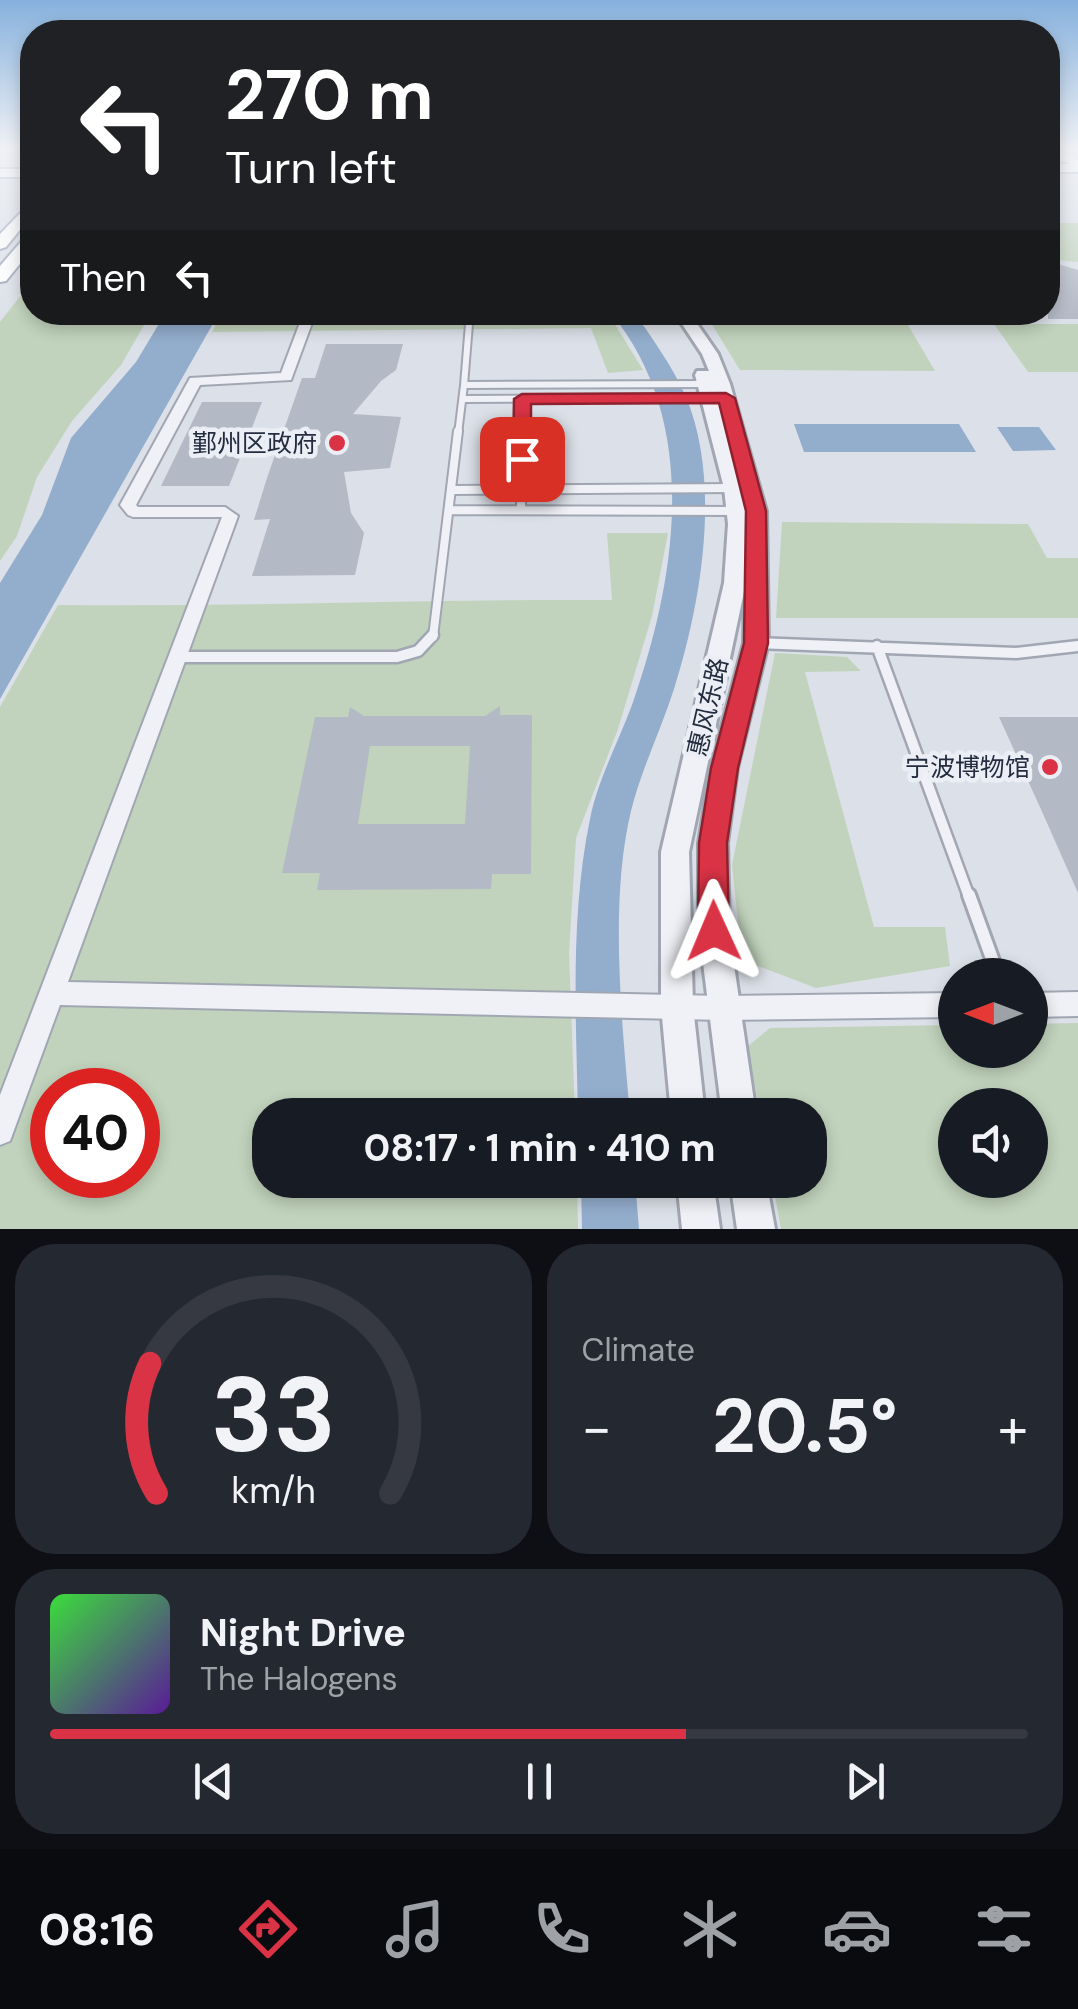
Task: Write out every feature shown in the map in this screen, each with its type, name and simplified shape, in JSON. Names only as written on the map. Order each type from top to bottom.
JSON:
[{"type":"main road","points":[[0,244],[20,220]]},
{"type":"main road","points":[[0,277],[20,253]]},
{"type":"street","points":[[0,1131],[230,516],[225,512],[133,512],[128,505],[195,381],[286,377],[305,325]]},
{"type":"street","name":"惠风东路","points":[[675,325],[716,391]]},
{"type":"street","name":"惠风东路","points":[[690,325],[710,354],[744,499],[756,643],[724,768],[713,843],[714,931],[736,1098]]},
{"type":"street","name":"惠风东路","points":[[686,1098],[677,1006],[675,852],[736,583],[744,499]]},
{"type":"street","points":[[52,993],[723,1008],[938,1006]]},
{"type":"street","points":[[1048,1005],[1078,1004]]},
{"type":"street","points":[[697,1198],[700,1229]]},
{"type":"street","points":[[751,1198],[756,1229]]},
{"type":"lane","points":[[178,656],[397,656],[418,650],[434,638],[452,510],[469,325]]},
{"type":"lane","points":[[464,385],[716,391]]},
{"type":"lane","points":[[521,510],[522,385]]},
{"type":"lane","points":[[462,400],[716,391]]},
{"type":"lane","points":[[454,490],[744,499]]},
{"type":"lane","points":[[452,510],[744,499]]},
{"type":"lane","points":[[756,643],[1016,653],[1078,646]]},
{"type":"lane","points":[[877,646],[992,958]]},
{"type":"green space","points":[[1060,223],[1078,223],[1078,262],[1060,260]]},
{"type":"green space","points":[[20,296],[20,325],[144,325],[121,365],[72,421],[37,477],[17,536],[0,561],[0,322]]},
{"type":"green space","points":[[1078,324],[1078,372],[1028,372],[995,325]]},
{"type":"green space","points":[[216,325],[615,325],[643,370],[608,373],[591,328],[212,332]]},
{"type":"green space","points":[[712,325],[908,325],[935,371],[740,370]]},
{"type":"green space","points":[[782,522],[1028,524],[1047,558],[1078,558],[1078,618],[776,618]]},
{"type":"green space","points":[[607,533],[668,533],[652,616],[618,729],[576,838],[569,953],[574,1098],[252,1098],[252,1198],[577,1198],[578,1229],[0,1229],[0,707],[58,605],[612,600]]},
{"type":"green space","points":[[775,653],[847,657],[861,671],[805,672],[874,927],[945,927],[949,958],[938,958],[938,968],[816,988],[742,960],[732,865]]},
{"type":"green space","points":[[1078,1023],[1078,1229],[781,1229],[775,1198],[827,1198],[827,1098],[757,1098],[748,1046],[770,1028],[938,1025],[938,1068],[1048,1068],[1048,1024]]},
{"type":"water","points":[[158,325],[212,325],[0,699],[0,583],[42,515],[71,438],[136,362]]},
{"type":"water","points":[[619,325],[643,325],[686,397],[703,467],[704,543],[684,656],[635,796],[624,846],[619,962],[629,1098],[578,1098],[579,892],[590,819],[647,657],[669,555],[669,453],[659,404],[640,357]]},
{"type":"water","points":[[794,424],[959,424],[976,452],[804,452]]},
{"type":"water","points":[[997,427],[1039,427],[1056,450],[1013,451]]},
{"type":"water","points":[[581,1198],[636,1198],[639,1229],[582,1229]]},
{"type":"building","points":[[1060,265],[1078,270],[1078,319],[1060,319]]},
{"type":"building","name":"鄞州区政府","points":[[326,344],[403,344],[396,370],[381,381],[353,414],[401,417],[390,468],[344,472],[351,513],[364,533],[355,575],[252,576],[270,519],[254,520],[267,478],[302,378],[315,378]]},
{"type":"building","points":[[202,402],[262,402],[229,486],[161,486]]},
{"type":"building","points":[[500,706],[500,715],[532,715],[531,874],[492,874],[491,889],[317,890],[320,873],[282,873],[315,717],[348,717],[350,707],[364,716],[485,716]],"holes":[[[370,746],[470,746],[465,824],[358,824]]]},
{"type":"building","name":"宁波博物馆","points":[[999,717],[1078,717],[1078,893],[1044,816]]},
{"type":"place","name":"鄞州区政府","points":[[337,443]]},
{"type":"place","name":"宁波博物馆","points":[[1050,767]]},
{"type":"route","points":[[522,459],[522,399],[726,398],[756,511],[756,643],[724,768],[713,843],[714,931]]}]
